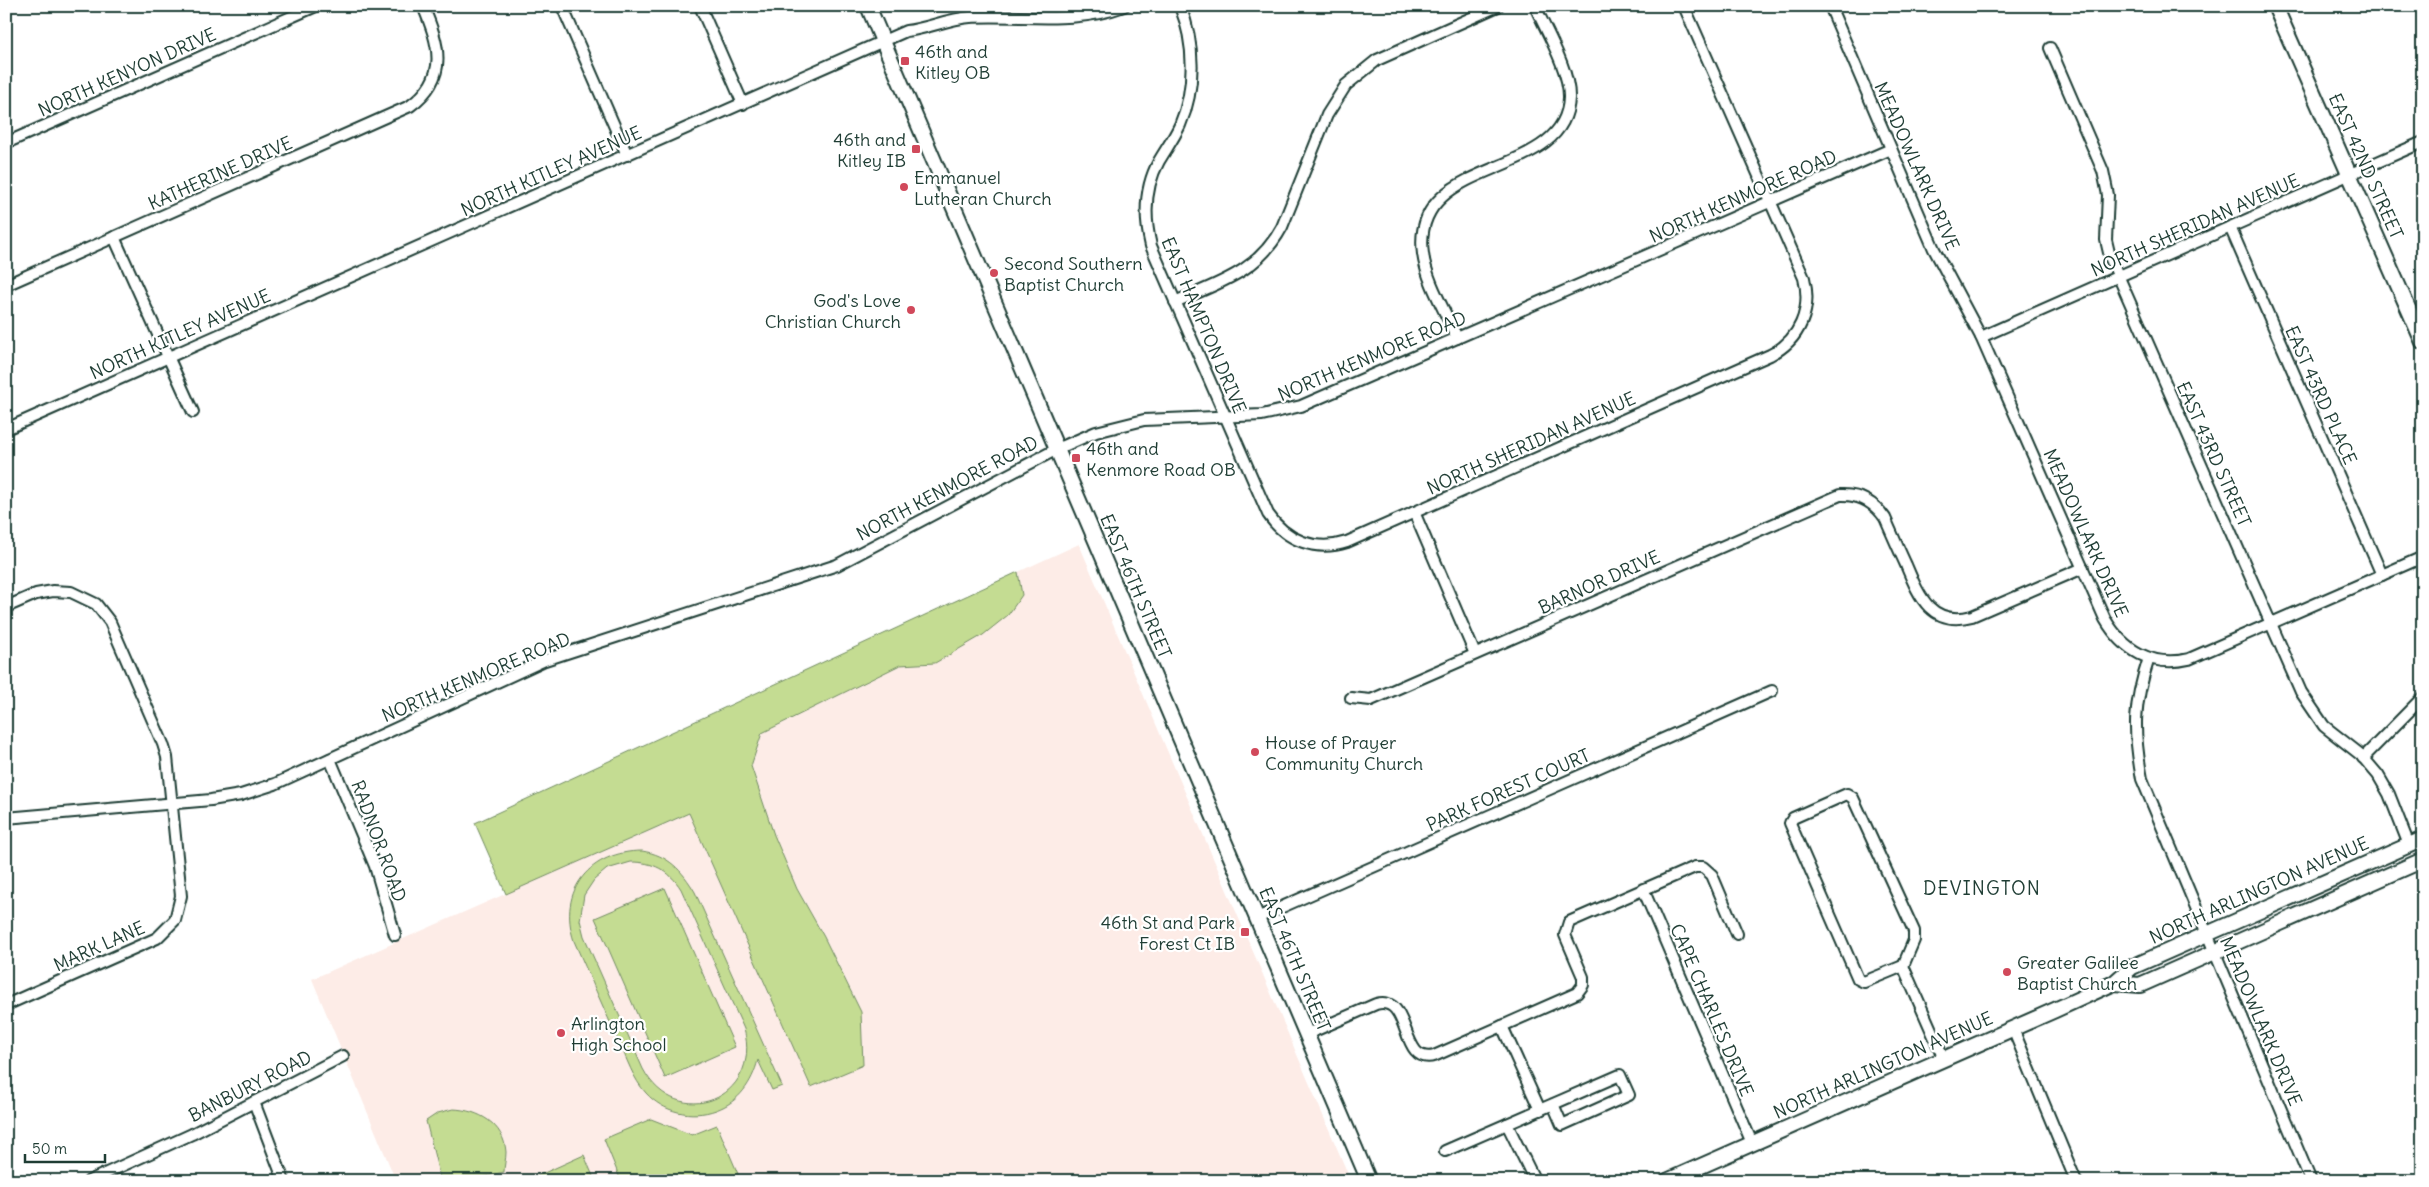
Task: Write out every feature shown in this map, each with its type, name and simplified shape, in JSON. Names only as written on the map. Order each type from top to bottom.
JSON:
[{"type":"main road","name":"EAST 46TH STREET","points":[[868,6],[1369,1181]]},
{"type":"main road","name":"EAST 42ND STREET","points":[[2276,6],[2423,342]]},
{"type":"main road","name":"NORTH ARLINGTON AVENUE","points":[[1667,1181],[2114,983],[2132,967],[2423,839]]},
{"type":"main road","name":"NORTH ARLINGTON AVENUE","points":[[2114,983],[2140,984],[2421,865]]},
{"type":"street","name":"NORTH KENYON DRIVE","points":[[6,143],[316,6]]},
{"type":"street","name":"KATHERINE DRIVE","points":[[6,285],[406,108],[421,97],[434,76],[437,67],[438,42],[423,6]]},
{"type":"street","points":[[562,6],[627,155]]},
{"type":"street","points":[[700,6],[743,104]]},
{"type":"street","name":"NORTH KITLEY AVENUE","points":[[6,428],[743,104],[882,40],[906,31],[955,19],[985,16],[1067,19],[1097,14],[1124,6]]},
{"type":"street","name":"EAST HAMPTON DRIVE","points":[[1180,6],[1190,44],[1189,93],[1176,134],[1155,168],[1148,192],[1145,212],[1151,246],[1268,514],[1286,534]]},
{"type":"street","points":[[1175,302],[1238,274],[1251,266],[1269,248],[1282,227],[1327,115],[1340,93],[1353,78],[1377,60],[1498,6]]},
{"type":"street","points":[[1457,338],[1427,269],[1423,245],[1424,230],[1431,211],[1452,189],[1540,147],[1555,134],[1563,122],[1569,98],[1566,78],[1535,6]]},
{"type":"street","points":[[1684,6],[1770,202]]},
{"type":"street","name":"MEADOWLARK DRIVE","points":[[1830,6],[1934,249],[1982,337],[2112,632],[2126,647],[2149,658],[2140,689],[2135,719],[2139,771],[2213,952],[2311,1181]]},
{"type":"street","name":"EAST 43RD STREET","points":[[2050,48],[2103,171],[2108,200],[2106,240],[2110,257],[2301,692],[2314,714],[2332,733],[2364,758],[2381,778],[2409,845]]},
{"type":"street","name":"NORTH SHERIDAN AVENUE","points":[[1982,337],[2423,142]]},
{"type":"street","name":"NORTH KENMORE ROAD","points":[[6,818],[211,800],[251,792],[280,782],[545,660],[837,565],[1057,449],[1101,430],[1134,422],[1267,415],[1301,406],[1891,149]]},
{"type":"street","name":"NORTH SHERIDAN AVENUE","points":[[1286,534],[1307,544],[1330,546],[1347,542],[1770,355],[1786,344],[1796,333],[1803,320],[1807,306],[1807,292],[1802,274],[1770,202]]},
{"type":"street","name":"EAST 43RD PLACE","points":[[2230,227],[2382,575]]},
{"type":"street","points":[[114,237],[193,412]]},
{"type":"street","name":"BARNOR DRIVE","points":[[1351,698],[1371,700],[1834,497],[1849,495],[1861,497],[1876,507],[1885,518],[1919,595],[1929,608],[1940,615],[1952,618],[1972,616],[2083,568]]},
{"type":"street","points":[[1414,512],[1475,654]]},
{"type":"street","points":[[2149,658],[2169,661],[2189,659],[2423,557]]},
{"type":"street","name":"MARK LANE","points":[[6,607],[49,591],[66,591],[96,604],[110,622],[163,744],[169,766],[181,896],[179,910],[169,928],[153,940],[6,1005]]},
{"type":"street","name":"PARK FOREST COURT","points":[[1257,918],[1772,691]]},
{"type":"street","points":[[2364,758],[2423,697]]},
{"type":"street","name":"RADNOR ROAD","points":[[330,759],[375,866],[395,935]]},
{"type":"street","points":[[1903,966],[1866,982],[1861,982],[1858,979],[1790,826],[1793,818],[1847,794],[1853,798],[1914,931],[1914,940],[1903,966],[1944,1059]]},
{"type":"street","points":[[1307,1034],[1381,1003],[1389,1004],[1396,1009],[1414,1049],[1424,1056],[1434,1056],[1579,991],[1583,985],[1583,978],[1565,935],[1567,925],[1575,918],[1692,868],[1703,867],[1712,875],[1737,934]]},
{"type":"street","name":"CAPE CHARLES DRIVE","points":[[1643,888],[1752,1144]]},
{"type":"street","points":[[1502,1026],[1540,1110]]},
{"type":"street","points":[[2012,1029],[2076,1181]]},
{"type":"street","name":"BANBURY ROAD","points":[[88,1181],[170,1144],[343,1056]]},
{"type":"street","points":[[1445,1151],[1540,1110],[1553,1104],[1620,1075],[1629,1095],[1562,1124],[1553,1104]]},
{"type":"street","points":[[254,1102],[284,1181]]},
{"type":"street","points":[[1507,1124],[1535,1181]]},
{"type":"shaded area","points":[[1079,544],[1351,1181],[396,1181],[312,979],[689,813],[811,1086],[861,1012],[824,937],[797,889],[774,835],[751,765],[762,733],[900,665],[935,663],[1022,595],[1018,572]]},
{"type":"green space","points":[[1018,572],[1022,595],[1008,615],[983,635],[935,663],[900,665],[762,733],[751,766],[774,835],[797,889],[824,937],[861,1012],[863,1065],[811,1087],[689,813],[506,894],[475,823]]},
{"type":"green space","points":[[642,851],[659,856],[679,870],[690,884],[782,1086],[772,1090],[758,1060],[748,1084],[738,1097],[724,1106],[707,1113],[687,1114],[669,1109],[653,1100],[637,1082],[574,941],[570,922],[570,905],[575,890],[583,877],[594,866],[607,858],[624,853]],"holes":[[[631,862],[639,862],[660,868],[681,889],[744,1029],[747,1053],[741,1074],[729,1089],[713,1099],[695,1103],[676,1100],[658,1089],[643,1069],[584,936],[580,920],[584,895],[594,880],[607,869]]]},
{"type":"green space","points":[[665,888],[735,1047],[665,1078],[595,918]]},
{"type":"green space","points":[[453,1109],[472,1112],[495,1126],[501,1134],[506,1152],[504,1172],[452,1181],[440,1178],[426,1121],[438,1113]]},
{"type":"green space","points":[[651,1119],[692,1135],[717,1125],[741,1181],[621,1181],[604,1139]]},
{"type":"green space","points":[[584,1155],[595,1181],[534,1181],[533,1178]]},
{"type":"place","name":"46th and Kitley OB","points":[[905,61]]},
{"type":"place","name":"46th and Kitley IB","points":[[916,149]]},
{"type":"place","name":"Emmanuel Lutheran Church","points":[[904,187]]},
{"type":"place","name":"Second Southern Baptist Church","points":[[994,273]]},
{"type":"place","name":"God's Love Christian Church","points":[[911,310]]},
{"type":"place","name":"46th and Kenmore Road OB","points":[[1076,458]]},
{"type":"place","name":"House of Prayer Community Church","points":[[1255,752]]},
{"type":"place","name":"46th St and Park Forest Ct IB","points":[[1245,932]]},
{"type":"place","name":"Greater Galilee Baptist Church","points":[[2007,972]]},
{"type":"place","name":"Arlington High School","points":[[561,1033]]},
{"type":"district","name":"DEVINGTON","points":[[1982,888]]}]
